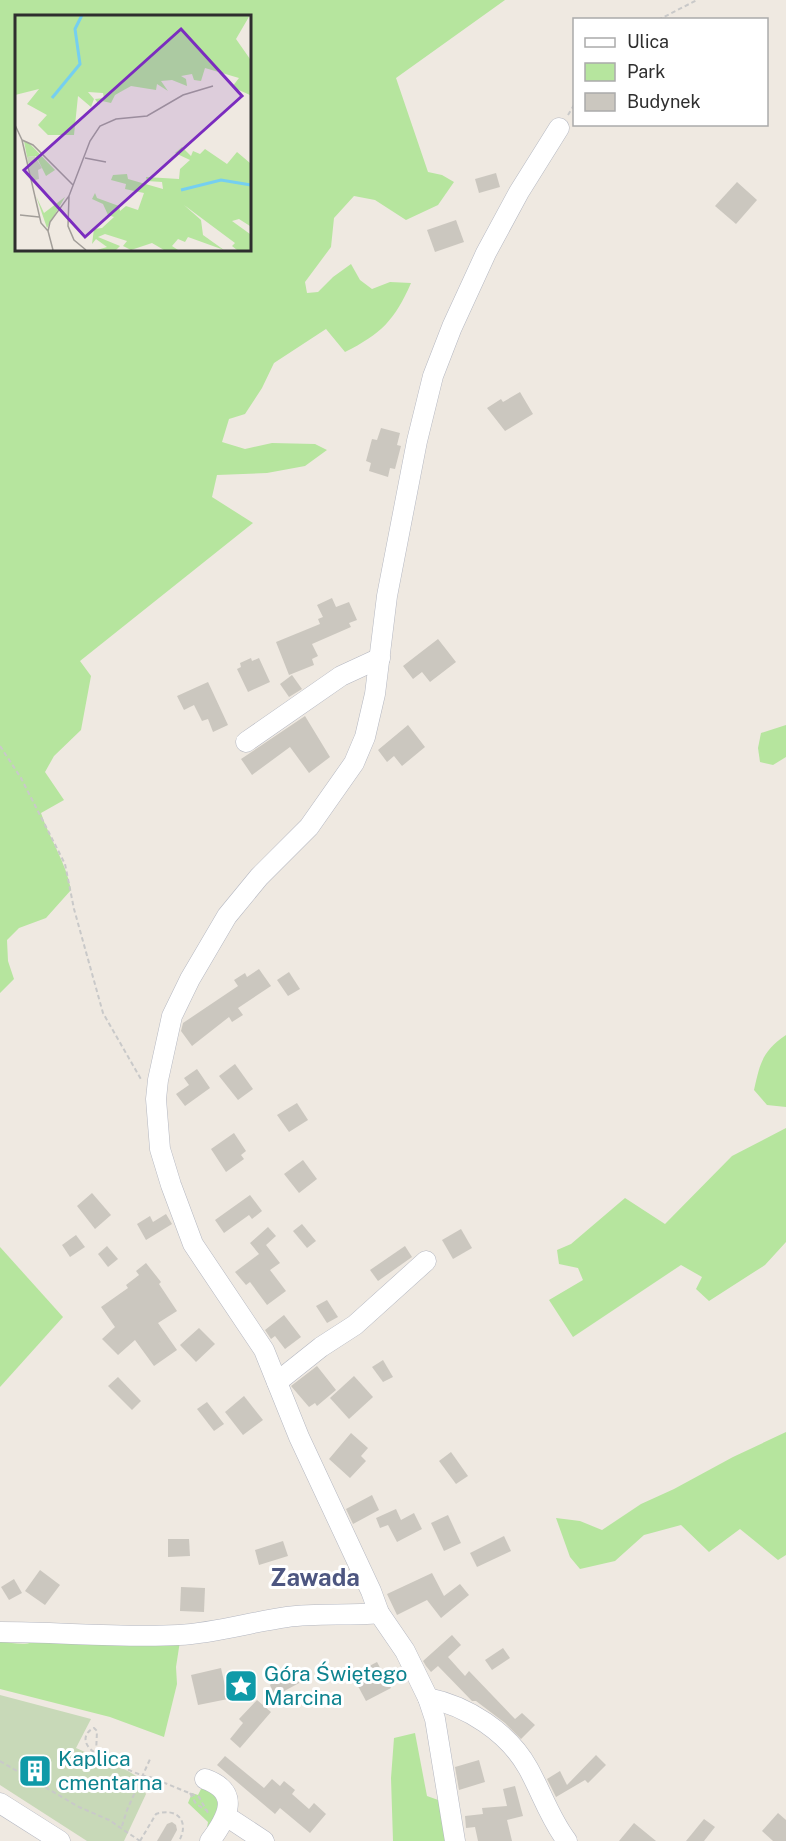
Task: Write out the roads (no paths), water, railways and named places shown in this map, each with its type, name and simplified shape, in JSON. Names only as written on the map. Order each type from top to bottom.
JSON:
[{"type":"street","points":[[455,1841],[435,1719],[428,1698],[405,1651],[379,1613],[371,1591],[299,1437],[264,1350],[193,1244],[160,1149],[156,1099],[172,1016],[190,979],[227,916],[309,827],[354,763],[365,737],[375,694],[387,596],[417,441],[433,376],[452,327],[486,253],[519,192],[560,128]]},
{"type":"street","points":[[246,742],[341,676],[380,658]]},
{"type":"street","points":[[277,1382],[321,1347],[356,1325],[426,1261]]},
{"type":"street","points":[[0,1632],[114,1636],[182,1635],[215,1632],[287,1617],[328,1613],[379,1613]]},
{"type":"street","points":[[428,1698],[447,1702],[468,1712],[511,1746],[526,1765],[567,1841]]},
{"type":"street","points":[[205,1779],[216,1783],[224,1790],[228,1799],[213,1823],[264,1841]]},
{"type":"street","points":[[0,1803],[60,1841]]},
{"type":"place","name":"Góra Świętego Marcina","points":[[241,1686]]},
{"type":"place","name":"Kaplica cmentarna","points":[[35,1771]]},
{"type":"district","name":"Zawada","points":[[315,1578]]}]
